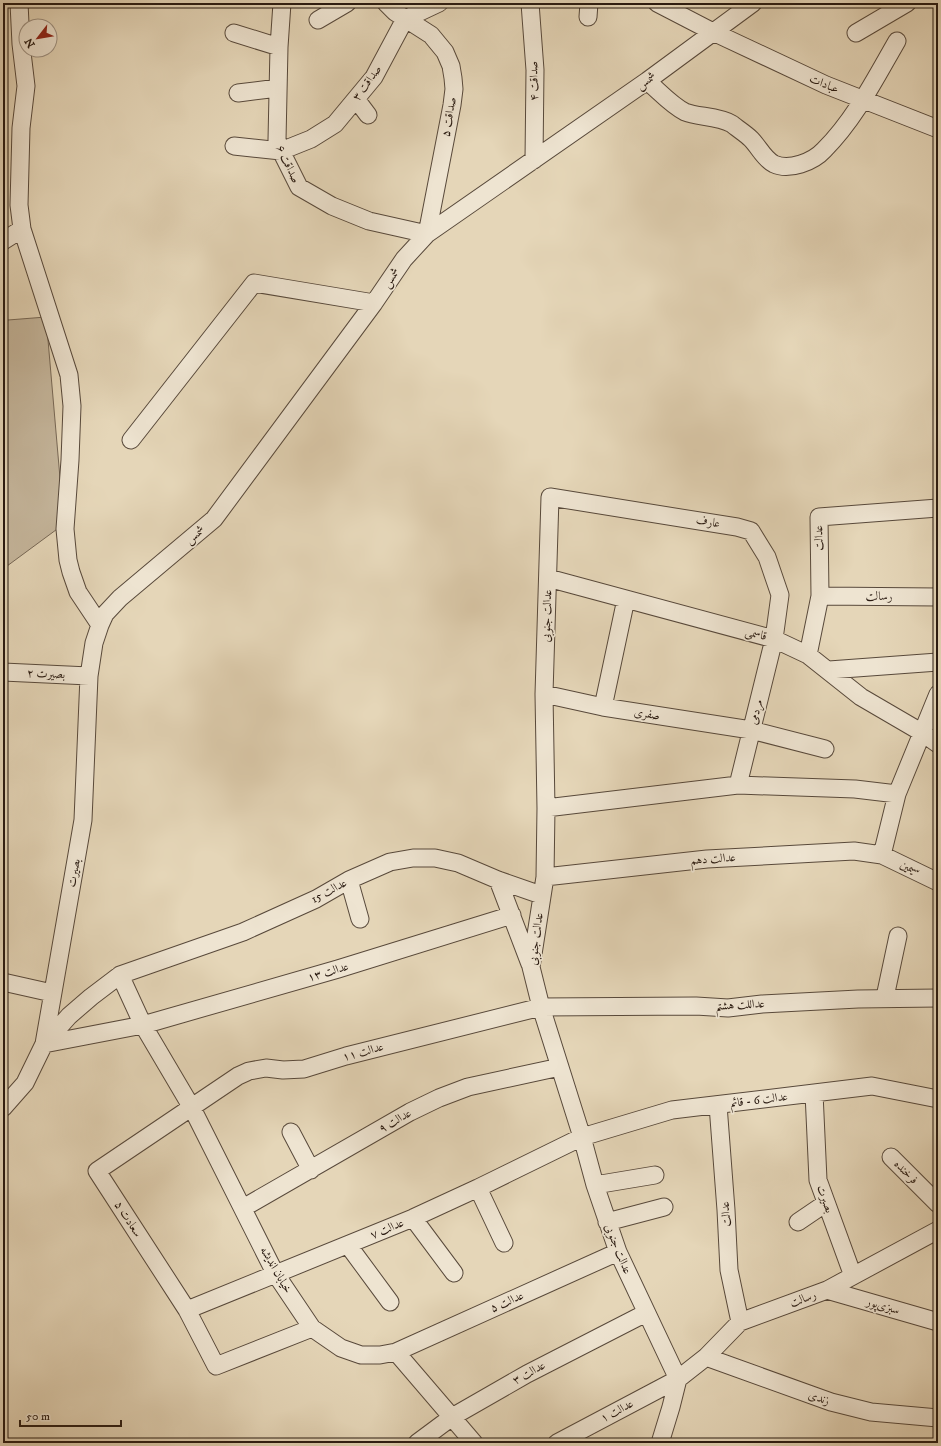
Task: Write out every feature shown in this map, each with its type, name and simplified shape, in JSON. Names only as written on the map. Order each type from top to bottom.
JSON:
[{"type":"street","points":[[19,3],[21,44],[26,86],[21,128],[19,189],[22,229],[69,375],[72,406],[65,529],[67,554],[78,592],[100,625]]},
{"type":"street","name":"صداقت ۶","points":[[282,3],[279,47],[277,140],[299,187],[332,206],[369,221],[427,234]]},
{"type":"street","points":[[318,20],[347,3]]},
{"type":"street","name":"صداقت ۵","points":[[386,3],[395,12],[431,35],[445,52],[451,66],[454,89],[452,105],[427,234]]},
{"type":"street","points":[[405,19],[439,3]]},
{"type":"street","name":"صداقت ۴","points":[[530,3],[535,70],[534,160]]},
{"type":"street","points":[[657,3],[713,32]]},
{"type":"street","name":"شمس","points":[[100,625],[105,614],[120,598],[214,519],[374,303],[404,259],[427,234],[647,81],[753,3]]},
{"type":"street","points":[[856,33],[907,3]]},
{"type":"street","name":"صداقت ۳","points":[[281,151],[311,140],[335,124],[374,77],[405,19]]},
{"type":"street","name":"عبادات","points":[[713,32],[826,85],[938,128]]},
{"type":"street","points":[[234,33],[279,47]]},
{"type":"street","points":[[647,81],[672,103],[686,112],[708,116],[730,123],[752,140],[764,155],[774,164],[786,167],[803,164],[823,152],[853,116],[897,41]]},
{"type":"street","points":[[238,93],[278,88]]},
{"type":"street","points":[[356,99],[368,116]]},
{"type":"street","points":[[234,146],[281,151]]},
{"type":"street","points":[[3,241],[22,229]]},
{"type":"street","points":[[131,440],[254,283],[374,303]]},
{"type":"street","name":"عدالت جنوبی","points":[[550,497],[544,694],[546,808],[545,878],[541,895],[531,967],[541,1007],[607,1222],[618,1252],[678,1379]]},
{"type":"street","name":"عارف","points":[[550,497],[736,526],[751,531],[767,556],[780,595],[774,639]]},
{"type":"street","name":"عدالت","points":[[808,654],[820,596],[819,517],[938,508]]},
{"type":"street","name":"قاسمی","points":[[548,578],[774,639],[808,654],[861,696],[938,744]]},
{"type":"street","name":"رسالت","points":[[820,596],[938,597]]},
{"type":"street","points":[[603,707],[626,599]]},
{"type":"street","name":"بصیرت","points":[[3,1108],[25,1083],[44,1044],[83,820],[89,676],[94,643],[100,625]]},
{"type":"street","name":"مردمی","points":[[738,785],[774,639]]},
{"type":"street","points":[[829,670],[938,662]]},
{"type":"street","name":"بصیرت ۲","points":[[3,672],[89,676]]},
{"type":"street","name":"صفری","points":[[544,694],[603,707],[751,730],[826,749]]},
{"type":"street","points":[[882,855],[897,794],[921,732],[938,694]]},
{"type":"street","points":[[546,808],[738,785],[855,789],[897,794]]},
{"type":"street","name":"عدالت دهم","points":[[545,878],[708,859],[854,851],[882,855]]},
{"type":"street","name":"سیمین","points":[[882,855],[938,882]]},
{"type":"street","name":"عدالت 15","points":[[44,1044],[69,1016],[91,996],[120,975],[242,932],[316,900],[349,880],[390,862],[413,858],[435,858],[458,863],[498,880],[541,895]]},
{"type":"street","points":[[349,880],[360,919]]},
{"type":"street","points":[[498,880],[531,967]]},
{"type":"street","name":"عدالت ۱۳","points":[[44,1044],[143,1025],[338,969],[512,915]]},
{"type":"street","points":[[885,997],[898,936]]},
{"type":"street","name":"خیابان اندیشه","points":[[120,975],[143,1025],[192,1108],[276,1274],[312,1328],[342,1348],[361,1355],[380,1355],[396,1352]]},
{"type":"street","points":[[3,982],[52,993]]},
{"type":"street","name":"عداللت هشتم","points":[[541,1007],[689,1006],[728,1008],[762,1004],[885,997],[938,998]]},
{"type":"street","name":"عدالت ۱۱","points":[[192,1108],[238,1076],[249,1071],[266,1068],[283,1070],[304,1069],[346,1056],[541,1007]]},
{"type":"street","name":"عدالت ۹","points":[[243,1208],[410,1112],[446,1095],[468,1087],[560,1067]]},
{"type":"street","name":"عدالت 6 - قائم","points":[[582,1137],[672,1110],[872,1086],[938,1099]]},
{"type":"street","name":"بصیرت","points":[[814,1093],[818,1180],[853,1276]]},
{"type":"street","name":"عدالت","points":[[718,1105],[729,1270],[740,1322]]},
{"type":"street","name":"سعادت ۵","points":[[192,1108],[97,1171],[187,1310],[216,1366],[312,1328]]},
{"type":"street","points":[[291,1132],[311,1170]]},
{"type":"street","name":"عدالت ۷","points":[[187,1310],[413,1218],[582,1137]]},
{"type":"street","name":"فرخنده","points":[[891,1157],[938,1204]]},
{"type":"street","points":[[595,1185],[655,1175]]},
{"type":"street","points":[[478,1188],[504,1243]]},
{"type":"street","points":[[798,1222],[826,1203]]},
{"type":"street","points":[[607,1222],[664,1207]]},
{"type":"street","points":[[413,1218],[454,1273]]},
{"type":"street","name":"رسالت","points":[[678,1379],[706,1357],[740,1322],[827,1290],[938,1230]]},
{"type":"street","points":[[348,1245],[390,1302]]},
{"type":"street","name":"عدالت ۵","points":[[396,1352],[618,1252]]},
{"type":"street","name":"سبزی‌پور","points":[[827,1290],[938,1322]]},
{"type":"street","name":"عدالت ۳","points":[[417,1443],[452,1417],[527,1374],[646,1313]]},
{"type":"street","points":[[396,1352],[474,1443]]},
{"type":"street","name":"زندی","points":[[706,1357],[831,1402],[871,1412],[938,1418]]},
{"type":"street","points":[[660,1443],[678,1379]]},
{"type":"street","name":"عدالت ۱","points":[[557,1443],[678,1379]]},
{"type":"shaded area","points":[[3,315],[8,320],[46,317],[64,524],[3,569]]}]
